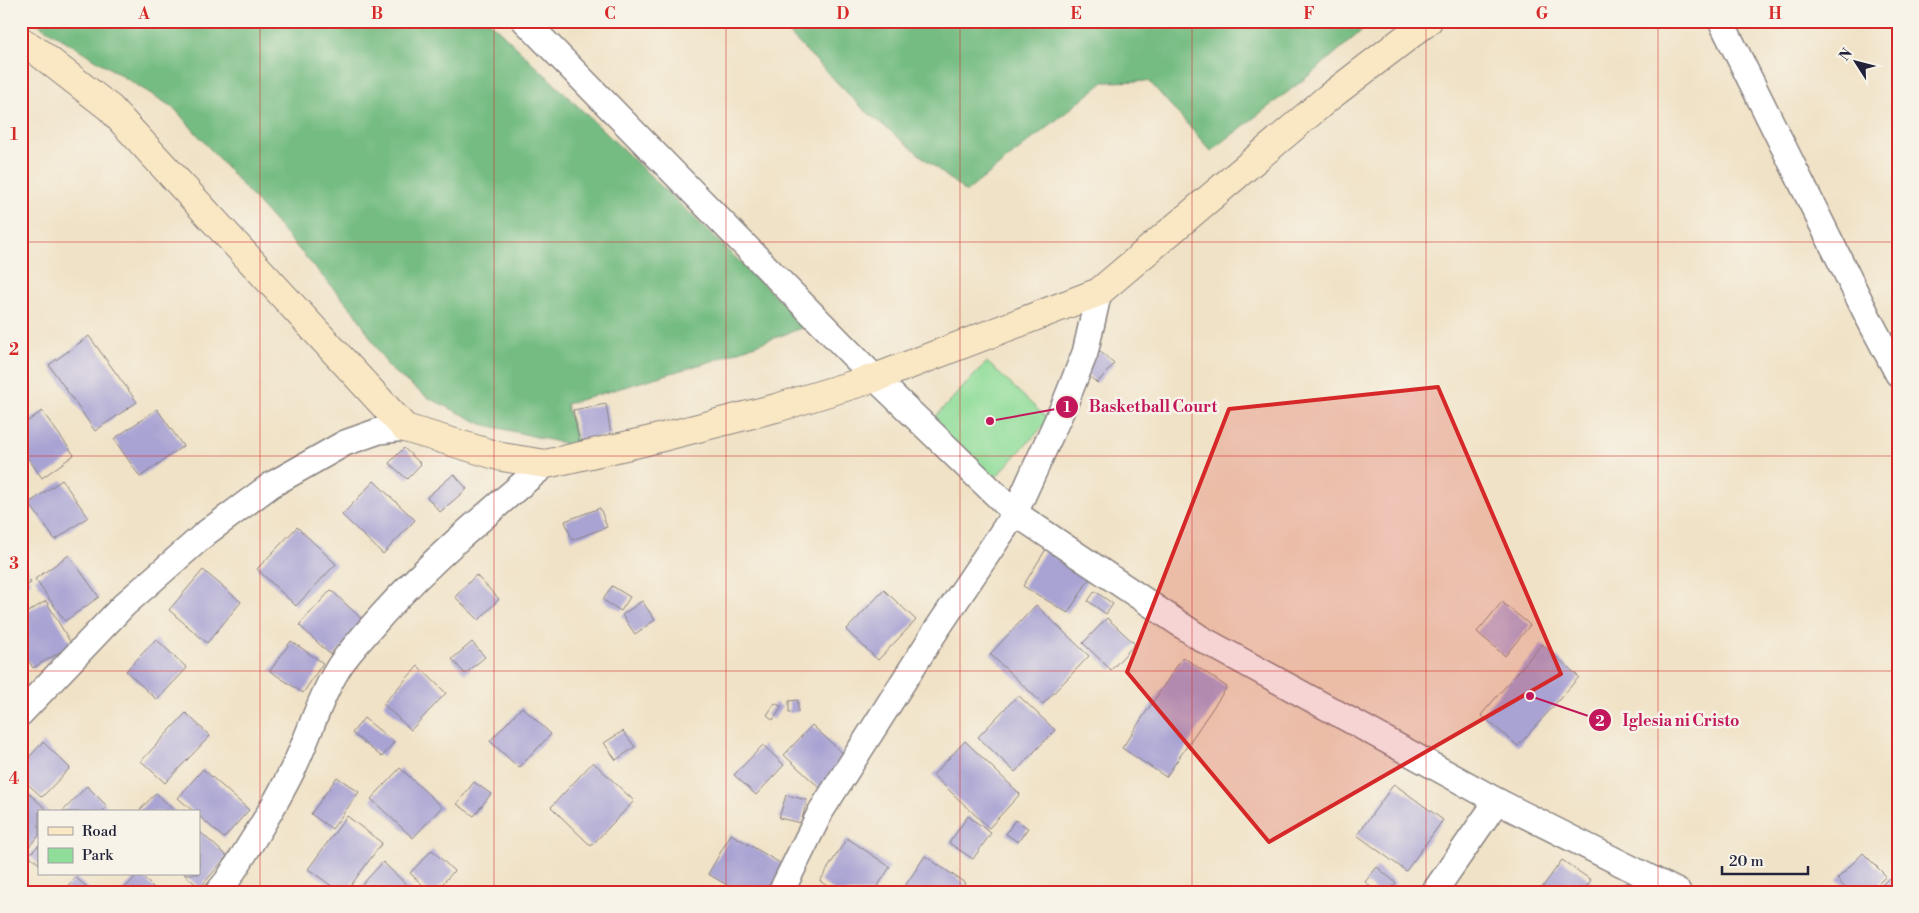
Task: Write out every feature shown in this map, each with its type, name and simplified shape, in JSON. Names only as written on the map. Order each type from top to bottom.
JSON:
[{"type":"street","points":[[524,21],[875,378],[1015,513],[1202,639],[1497,800],[1678,892]]},
{"type":"street","points":[[21,713],[124,605],[206,533],[271,485],[345,443],[379,431],[405,428],[502,457],[546,464],[647,441],[776,408],[875,378],[1099,292],[1329,97],[1428,21]]},
{"type":"street","points":[[1721,21],[1898,374]]},
{"type":"street","points":[[21,41],[110,108],[405,428]]},
{"type":"street","points":[[781,892],[822,811],[933,635],[1015,513],[1065,403],[1085,353],[1099,292]]},
{"type":"street","points":[[218,892],[227,881],[278,798],[293,770],[328,686],[357,643],[412,581],[464,533],[546,464]]},
{"type":"street","points":[[1434,892],[1497,800]]},
{"type":"highlighted area","points":[[1438,387],[1561,674],[1269,842],[1127,672],[1229,409]]},
{"type":"green space","points":[[33,21],[489,21],[807,326],[712,361],[566,404],[579,447],[482,424],[427,397],[390,369],[356,314],[174,108]]},
{"type":"green space","points":[[777,21],[1373,21],[1311,74],[1211,151],[1149,81],[1104,82],[966,192],[862,108]]},
{"type":"green space","points":[[987,362],[1049,420],[993,480],[931,421]]},
{"type":"building","points":[[89,336],[137,402],[95,431],[49,365]]},
{"type":"building","points":[[1100,351],[1114,364],[1097,383],[1083,370]]},
{"type":"building","points":[[606,404],[611,435],[579,441],[573,410]]},
{"type":"building","points":[[157,409],[183,446],[140,477],[114,439]]},
{"type":"building","points":[[42,411],[74,455],[42,478],[21,448],[21,426]]},
{"type":"building","points":[[404,448],[421,464],[407,479],[389,463]]},
{"type":"building","points":[[454,474],[467,489],[440,512],[427,497]]},
{"type":"building","points":[[62,480],[88,517],[55,540],[29,503]]},
{"type":"building","points":[[374,481],[415,520],[383,554],[342,515]]},
{"type":"building","points":[[600,508],[607,527],[572,540],[565,521]]},
{"type":"building","points":[[297,527],[336,564],[296,606],[257,569]]},
{"type":"building","points":[[1048,546],[1093,573],[1068,613],[1023,586]]},
{"type":"building","points":[[69,555],[99,597],[65,621],[35,579]]},
{"type":"building","points":[[21,566],[31,583],[21,588]]},
{"type":"building","points":[[203,570],[241,602],[207,643],[169,610]]},
{"type":"building","points":[[476,575],[499,599],[479,620],[455,597]]},
{"type":"building","points":[[612,586],[630,597],[621,611],[603,600]]},
{"type":"building","points":[[331,590],[366,623],[333,657],[299,625]]},
{"type":"building","points":[[884,590],[916,620],[878,660],[846,630]]},
{"type":"building","points":[[1095,591],[1113,604],[1106,614],[1088,601]]},
{"type":"building","points":[[46,601],[72,645],[33,668],[21,648],[21,616]]},
{"type":"building","points":[[642,601],[655,620],[635,634],[622,615]]},
{"type":"building","points":[[1502,602],[1530,625],[1505,656],[1477,632]]},
{"type":"building","points":[[1036,605],[1089,656],[1043,704],[990,654]]},
{"type":"building","points":[[1107,618],[1135,644],[1111,670],[1083,643]]},
{"type":"building","points":[[156,639],[187,668],[157,700],[126,671]]},
{"type":"building","points":[[291,641],[323,663],[303,693],[270,671]]},
{"type":"building","points":[[472,642],[485,657],[465,674],[452,659]]},
{"type":"building","points":[[1542,644],[1579,677],[1518,746],[1481,715]]},
{"type":"building","points":[[1183,657],[1227,687],[1166,777],[1122,748]]},
{"type":"building","points":[[418,666],[446,693],[411,730],[383,704]]},
{"type":"building","points":[[1018,695],[1055,730],[1015,772],[978,737]]},
{"type":"building","points":[[798,700],[798,712],[789,713],[789,701]]},
{"type":"building","points":[[775,703],[782,707],[773,720],[767,715]]},
{"type":"building","points":[[522,707],[551,734],[519,768],[490,741]]},
{"type":"building","points":[[186,713],[210,736],[165,783],[141,761]]},
{"type":"building","points":[[364,718],[394,742],[382,757],[352,733]]},
{"type":"building","points":[[812,725],[851,761],[823,791],[784,755]]},
{"type":"building","points":[[623,731],[635,747],[616,760],[604,743]]},
{"type":"building","points":[[965,741],[1020,794],[989,828],[933,775]]},
{"type":"building","points":[[43,742],[70,768],[42,797],[21,778],[21,766]]},
{"type":"building","points":[[763,745],[784,765],[756,795],[734,775]]},
{"type":"building","points":[[593,762],[634,801],[591,846],[551,807]]},
{"type":"building","points":[[400,768],[442,807],[413,838],[371,799]]},
{"type":"building","points":[[203,769],[249,810],[224,838],[200,817],[200,810],[192,810],[178,798]]},
{"type":"building","points":[[337,777],[359,792],[332,829],[311,814]]},
{"type":"building","points":[[474,782],[491,794],[474,816],[457,804]]},
{"type":"building","points":[[1394,784],[1443,820],[1406,871],[1357,835]]},
{"type":"building","points":[[21,786],[47,810],[38,810],[38,837],[23,853],[21,851]]},
{"type":"building","points":[[87,786],[107,806],[104,810],[64,810]]},
{"type":"building","points":[[156,793],[174,810],[140,810]]},
{"type":"building","points":[[786,795],[807,800],[801,823],[779,818]]},
{"type":"building","points":[[347,816],[382,843],[346,892],[340,892],[308,869]]},
{"type":"building","points":[[968,816],[991,833],[973,859],[949,843]]},
{"type":"building","points":[[1015,820],[1028,828],[1018,842],[1006,834]]},
{"type":"building","points":[[200,832],[227,856],[200,888],[186,876],[200,876]]},
{"type":"building","points":[[731,834],[785,866],[770,892],[739,892],[708,874]]},
{"type":"building","points":[[847,838],[890,867],[874,892],[836,892],[820,881]]},
{"type":"building","points":[[38,846],[38,863],[29,855]]},
{"type":"building","points":[[432,850],[454,871],[435,892],[430,892],[410,873]]},
{"type":"building","points":[[1863,853],[1886,876],[1870,892],[1849,892],[1837,879]]},
{"type":"building","points":[[925,856],[965,883],[959,892],[901,892]]},
{"type":"building","points":[[1562,860],[1591,880],[1583,892],[1539,892]]},
{"type":"building","points":[[383,862],[414,892],[355,892]]},
{"type":"building","points":[[1377,867],[1396,883],[1389,892],[1377,892],[1365,882]]},
{"type":"building","points":[[136,876],[142,876],[158,892],[121,892]]},
{"type":"building","points":[[75,877],[93,892],[63,892]]},
{"type":"building","points":[[1889,878],[1898,887],[1898,892],[1875,892]]},
{"type":"building","points":[[1628,882],[1639,892],[1619,892]]},
{"type":"place","name":"Basketball Court","points":[[990,421]]},
{"type":"place","name":"Iglesia ni Cristo","points":[[1530,696]]}]
